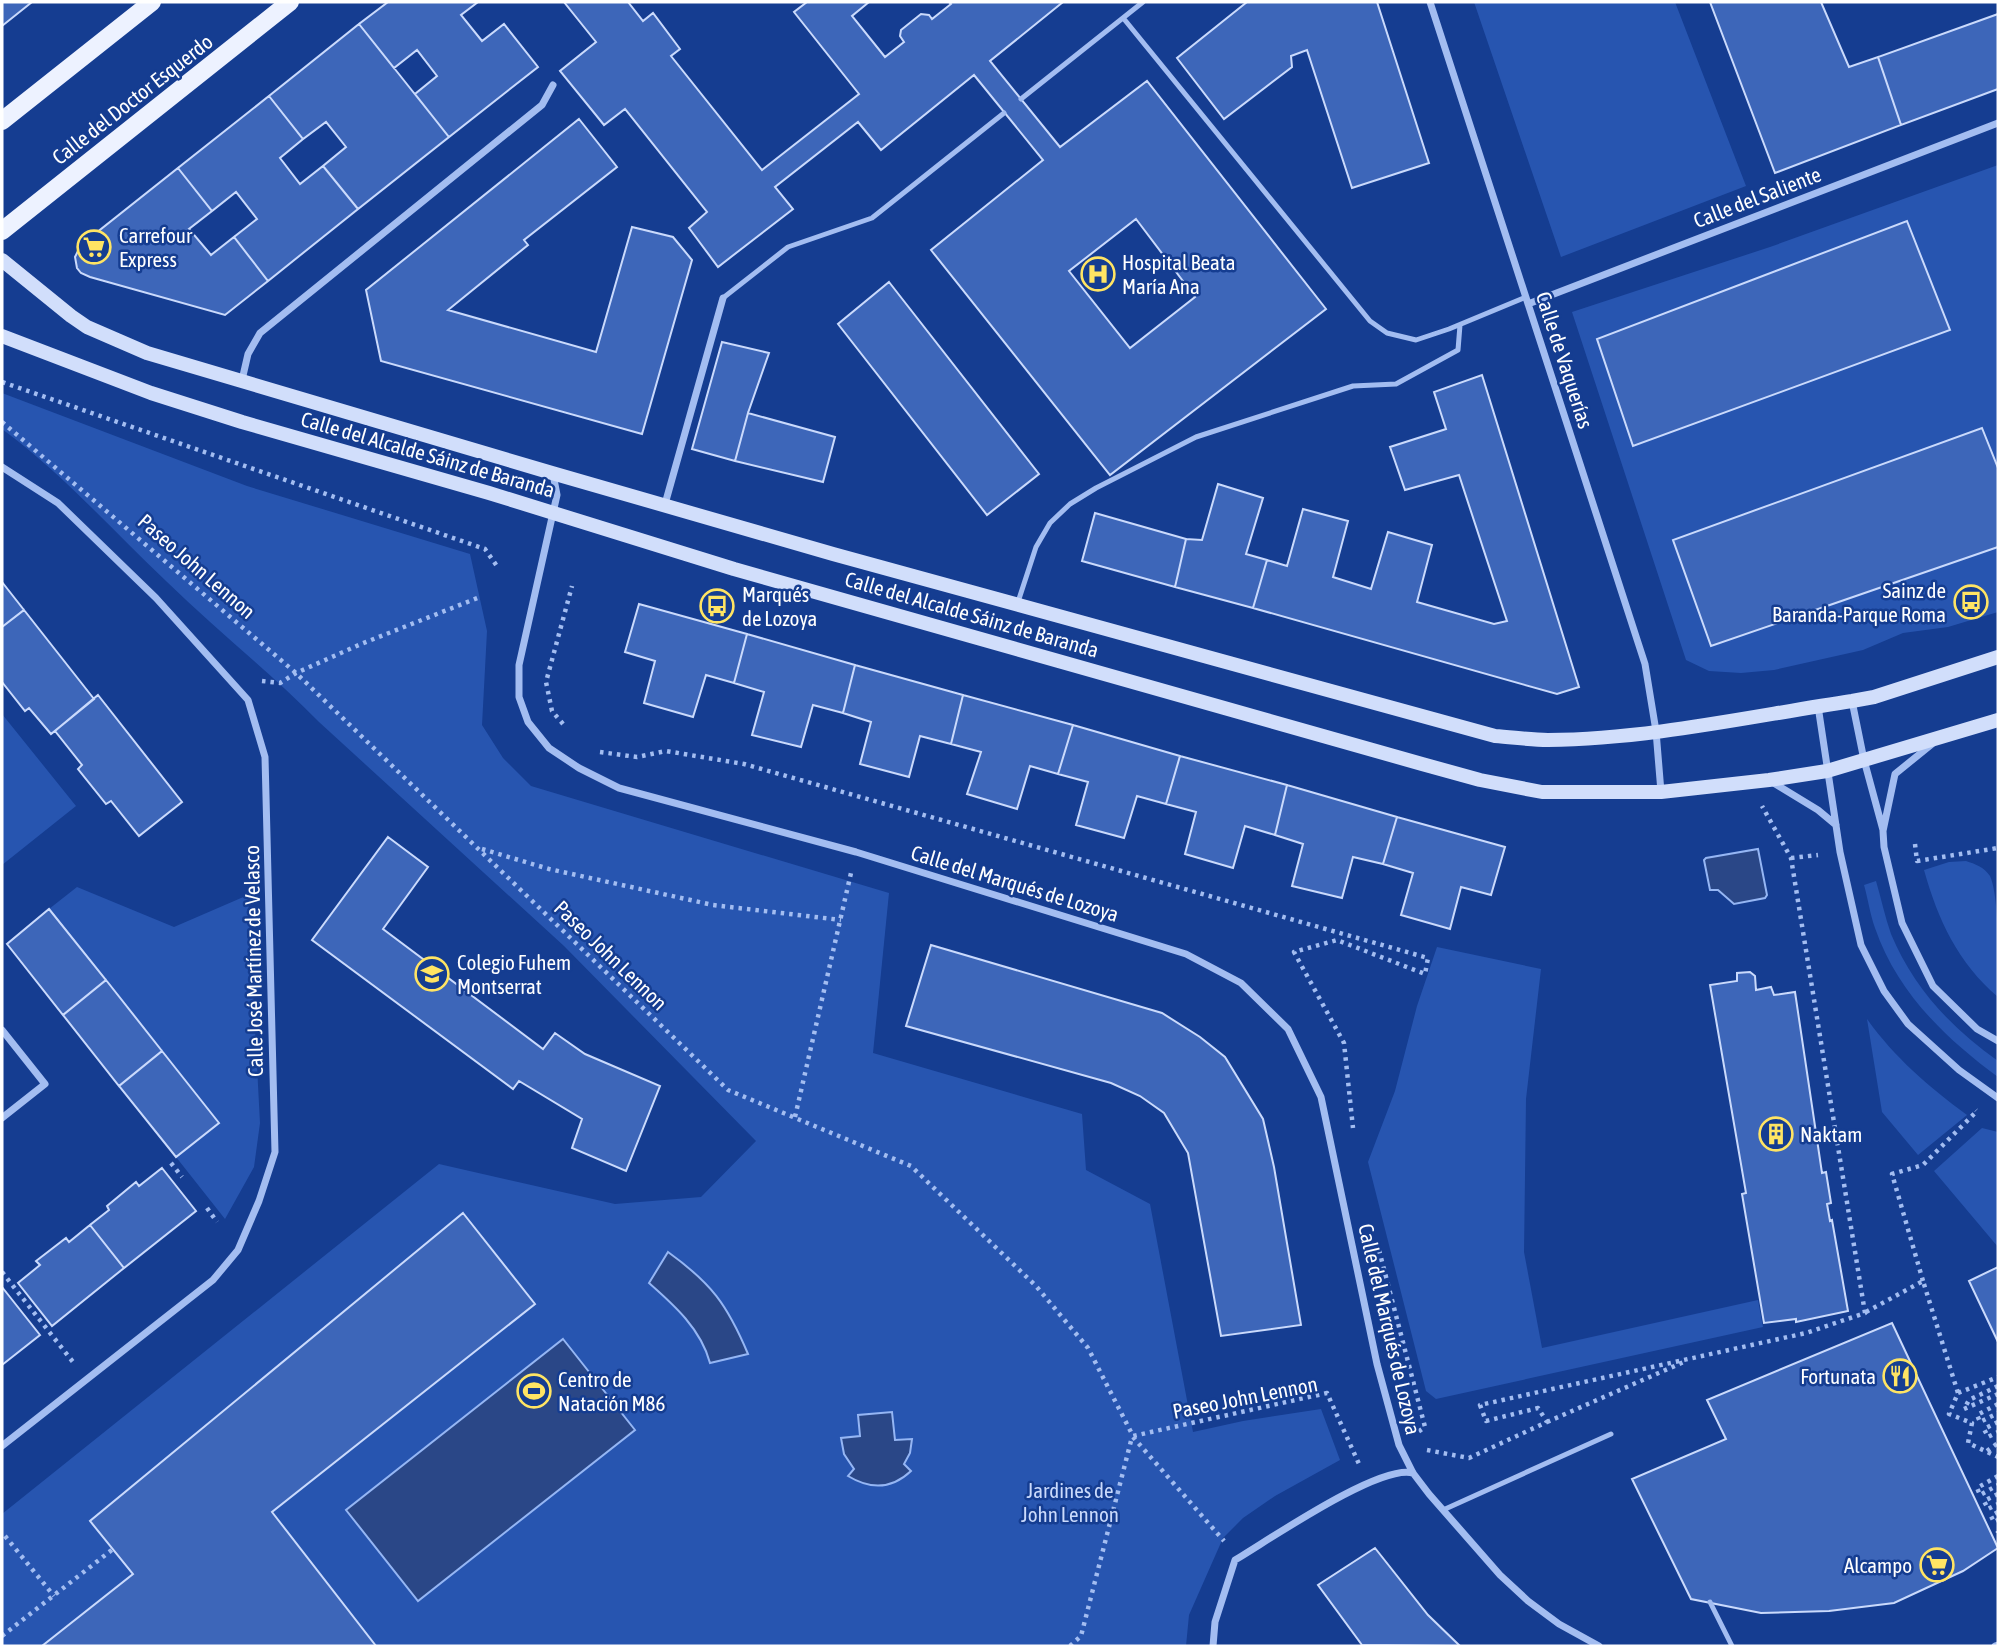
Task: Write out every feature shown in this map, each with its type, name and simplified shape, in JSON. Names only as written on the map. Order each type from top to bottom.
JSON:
[{"type":"main road","points":[[2,121],[152,2]]},
{"type":"main road","name":"Calle del Doctor Esquerdo","points":[[2,231],[290,2]]},
{"type":"street","name":"Calle de Vaquerías","points":[[1430,2],[1645,664],[1656,731]]},
{"type":"street","points":[[242,380],[248,354],[260,334],[542,105],[553,85]]},
{"type":"street","name":"Calle del Saliente","points":[[1527,301],[1998,123]]},
{"type":"street","name":"Calle del Alcalde Sáinz de Baranda","points":[[2,260],[49,300],[87,327],[147,353],[552,473],[1017,606],[1495,736],[1547,740],[1656,731],[1852,701],[1998,657]]},
{"type":"street","points":[[665,505],[723,298]]},
{"type":"street","name":"Calle del Alcalde Sáinz de Baranda","points":[[2,336],[164,397],[747,572],[1480,780],[1542,792],[1661,792],[1827,771],[1998,720]]},
{"type":"street","name":"Calle José Martínez de Velasco","points":[[2,467],[58,503],[156,598],[248,700],[265,757],[275,1152],[259,1201],[238,1250],[213,1280],[2,1446]]},
{"type":"street","name":"Calle del Marqués de Lozoya","points":[[552,473],[557,495],[519,665],[519,697],[528,722],[549,748],[579,768],[619,788],[856,852],[1186,954],[1241,983],[1289,1029],[1321,1097],[1377,1364],[1399,1446],[1413,1473],[1500,1574],[1528,1601],[1559,1624],[1599,1646]]},
{"type":"street","points":[[1852,701],[1902,923],[1933,986],[1977,1029],[1998,1041]]},
{"type":"street","points":[[1818,706],[1836,825],[1861,945],[1884,991],[1908,1024],[1936,1051],[1998,1098]]},
{"type":"street","points":[[1656,731],[1661,792]]},
{"type":"street","points":[[1883,831],[1895,774],[1942,736]]},
{"type":"street","points":[[1769,780],[1818,810],[1836,825]]},
{"type":"street","points":[[2,1030],[45,1084],[2,1118]]},
{"type":"street","points":[[1213,1646],[1215,1622],[1235,1560],[1329,1503],[1384,1475],[1404,1471],[1413,1473]]},
{"type":"lane","points":[[1021,99],[1143,2]]},
{"type":"lane","points":[[1124,19],[1370,321],[1387,333],[1416,340],[1527,301]]},
{"type":"lane","points":[[723,298],[788,247],[872,218],[1004,113]]},
{"type":"lane","points":[[1017,606],[1036,547],[1050,523],[1070,504],[1196,436],[1353,386],[1396,384],[1458,350],[1460,325]]},
{"type":"lane","points":[[1443,1510],[1611,1434]]},
{"type":"lane","points":[[1710,1602],[1732,1646]]},
{"type":"path","points":[[2,382],[485,549],[499,569]]},
{"type":"path","name":"Paseo John Lennon","points":[[2,422],[296,673],[728,1090],[911,1166],[1036,1286],[1088,1348],[1133,1436],[1328,1393],[1358,1464],[1399,1446]]},
{"type":"path","points":[[565,727],[552,711],[546,682],[572,586]]},
{"type":"path","points":[[238,689],[264,681],[280,683],[296,673],[480,597]]},
{"type":"path","points":[[590,746],[599,752],[636,757],[666,751],[744,764],[1428,958],[1425,974],[1337,940]]},
{"type":"path","points":[[1748,781],[1791,858],[1866,1313]]},
{"type":"path","points":[[1915,844],[1917,861],[1998,848]]},
{"type":"path","points":[[478,848],[549,869],[713,905],[841,920]]},
{"type":"path","points":[[795,1117],[856,852]]},
{"type":"path","points":[[1791,858],[1820,855]]},
{"type":"path","points":[[1968,1104],[1977,1111],[1923,1165],[1892,1174],[1958,1392],[1950,1414],[1972,1423],[1968,1443],[1998,1457]]},
{"type":"path","points":[[171,1163],[183,1178]]},
{"type":"path","points":[[207,1208],[217,1222]]},
{"type":"path","points":[[2,1272],[74,1362]]},
{"type":"path","points":[[1547,1422],[1538,1408],[1486,1421],[1480,1405],[1806,1333],[1866,1313],[1923,1281]]},
{"type":"path","points":[[1399,1446],[1469,1458],[1697,1357]]},
{"type":"path","points":[[1958,1392],[1998,1377]]},
{"type":"path","points":[[1998,1386],[1969,1399],[1964,1409],[1998,1394]]},
{"type":"path","points":[[1998,1405],[1977,1415],[1980,1422],[1998,1413]]},
{"type":"path","points":[[1998,1422],[1984,1429],[1988,1437],[1998,1432]]},
{"type":"path","points":[[1133,1436],[1223,1538],[1235,1560]]},
{"type":"path","points":[[1070,1646],[1081,1636],[1133,1436]]},
{"type":"path","points":[[1986,1451],[1998,1443]]},
{"type":"path","points":[[1998,1476],[1977,1488],[1980,1494],[1998,1485]]},
{"type":"path","points":[[1998,1494],[1984,1501],[1988,1509],[1998,1504]]},
{"type":"path","points":[[1998,1512],[1991,1516],[1994,1522],[1998,1520]]},
{"type":"path","points":[[5,1536],[54,1595]]},
{"type":"path","points":[[2,1636],[113,1549]]},
{"type":"green space","points":[[1474,2],[1675,2],[1746,186],[1561,257]]},
{"type":"green space","points":[[1998,165],[1998,612],[1948,627],[1903,633],[1863,650],[1774,670],[1741,673],[1709,671],[1686,660],[1572,312],[1770,247]]},
{"type":"green space","name":"Jardines de John Lennon","points":[[2,393],[247,486],[470,554],[487,631],[482,725],[503,758],[531,786],[889,893],[873,1053],[1082,1114],[1086,1170],[1150,1204],[1193,1432],[1321,1409],[1340,1460],[1275,1496],[1243,1518],[1223,1538],[1189,1615],[1186,1646],[2,1646],[2,1514],[439,1164],[615,1204],[701,1197],[756,1141],[564,946],[185,599],[66,483],[2,429]]},
{"type":"green space","points":[[2,714],[76,806],[2,865]]},
{"type":"green space","points":[[1966,861],[1985,870],[1993,886],[1998,934],[1998,997],[1972,970],[1951,940],[1924,870],[1949,862]]},
{"type":"green space","points":[[1876,881],[1891,934],[1910,972],[1949,1020],[1998,1061],[1998,1077],[1942,1030],[1896,973],[1875,928],[1864,885]]},
{"type":"green space","points":[[77,887],[174,927],[248,895],[260,1123],[254,1167],[225,1219],[176,1157],[219,1122],[49,909]]},
{"type":"green space","points":[[1437,947],[1541,969],[1526,1099],[1524,1252],[1542,1348],[1758,1300],[1763,1327],[1436,1399],[1426,1391],[1368,1162],[1395,1091],[1417,1006]]},
{"type":"green space","points":[[1867,1019],[1913,1071],[1967,1115],[1918,1155],[1882,1112]]},
{"type":"green space","points":[[1982,1128],[1998,1132],[1998,1247],[1934,1171]]},
{"type":"shaded area","points":[[1758,849],[1767,895],[1765,898],[1734,904],[1718,890],[1710,890],[1704,860],[1706,858]]},
{"type":"shaded area","points":[[668,1252],[696,1274],[716,1296],[733,1321],[748,1354],[710,1363],[693,1329],[677,1309],[649,1283]]},
{"type":"shaded area","points":[[563,1339],[635,1430],[418,1601],[346,1510]]},
{"type":"shaded area","points":[[892,1412],[895,1440],[912,1439],[910,1453],[904,1464],[911,1471],[896,1481],[881,1485],[865,1484],[848,1476],[854,1469],[844,1454],[841,1438],[860,1436],[858,1415]]},
{"type":"building","points":[[2,2],[32,2],[2,26]]},
{"type":"building","points":[[388,2],[478,2],[461,15],[482,41],[504,24],[538,67],[449,137],[415,94],[437,76],[417,50],[394,68],[359,24]]},
{"type":"building","points":[[564,2],[628,2],[643,21],[653,13],[680,49],[671,56],[762,170],[859,94],[794,12],[807,2],[869,2],[852,16],[885,57],[904,42],[900,36],[901,30],[921,14],[929,15],[932,19],[951,4],[949,2],[1063,2],[990,61],[1060,147],[1147,81],[1326,309],[1110,475],[931,250],[1043,160],[974,75],[881,150],[858,122],[775,187],[793,209],[718,267],[689,228],[707,212],[625,109],[604,125],[560,71],[596,42]],"holes":[[[1136,219],[1195,297],[1130,348],[1069,271]]]},
{"type":"building","points":[[1247,2],[1377,2],[1429,163],[1352,188],[1307,50],[1291,56],[1292,67],[1224,119],[1177,58]]},
{"type":"building","points":[[1710,2],[1821,2],[1849,67],[1878,57],[1901,125],[1775,173]]},
{"type":"building","points":[[1998,14],[1998,89],[1901,125],[1878,57]]},
{"type":"building","points":[[359,24],[449,137],[358,209],[323,166],[346,147],[326,122],[303,139],[269,96]]},
{"type":"building","points":[[269,96],[303,139],[280,158],[300,184],[323,166],[358,209],[268,281],[234,237],[257,219],[236,192],[212,211],[178,168]]},
{"type":"building","points":[[579,119],[617,167],[524,240],[528,245],[448,310],[596,352],[632,227],[673,237],[692,260],[642,434],[381,361],[366,290]]},
{"type":"building","points":[[178,168],[212,211],[189,229],[211,255],[234,237],[268,281],[225,315],[90,277],[77,268],[75,257],[81,245]]},
{"type":"building","points":[[1907,221],[1950,330],[1633,446],[1597,339]]},
{"type":"building","points":[[889,282],[1039,474],[987,515],[838,324]]},
{"type":"building","points":[[722,342],[769,353],[735,461],[692,449]]},
{"type":"building","points":[[1482,375],[1579,687],[1557,694],[1253,608],[1267,560],[1287,566],[1303,509],[1348,521],[1333,577],[1371,589],[1388,532],[1432,545],[1417,602],[1494,624],[1507,621],[1459,475],[1405,490],[1390,447],[1446,429],[1434,392]]},
{"type":"building","points":[[748,413],[835,437],[823,482],[735,461]]},
{"type":"building","points":[[1982,428],[1998,468],[1998,547],[1711,646],[1673,540]]},
{"type":"building","points":[[1218,484],[1263,498],[1246,554],[1267,560],[1253,608],[1175,587],[1186,539],[1202,540]]},
{"type":"building","points":[[1095,513],[1186,539],[1175,587],[1082,561]]},
{"type":"building","points":[[2,582],[24,610],[2,627]]},
{"type":"building","points":[[639,604],[747,634],[734,683],[706,675],[693,717],[644,703],[655,661],[625,652]]},
{"type":"building","points":[[24,610],[94,699],[51,734],[29,708],[25,711],[2,682],[2,627]]},
{"type":"building","points":[[747,634],[855,665],[843,713],[813,705],[801,747],[752,735],[764,692],[734,683]]},
{"type":"building","points":[[855,665],[963,695],[951,744],[920,736],[909,777],[860,764],[871,722],[843,713]]},
{"type":"building","points":[[98,695],[182,802],[139,836],[111,801],[106,804],[78,769],[82,765],[55,731]]},
{"type":"building","points":[[963,695],[1073,725],[1058,774],[1030,766],[1017,809],[967,794],[981,752],[951,744]]},
{"type":"building","points":[[1073,725],[1180,756],[1166,804],[1137,796],[1124,838],[1076,825],[1088,782],[1058,774]]},
{"type":"building","points":[[1180,756],[1287,785],[1275,835],[1245,826],[1233,868],[1185,854],[1196,812],[1166,804]]},
{"type":"building","points":[[1287,785],[1397,817],[1383,864],[1353,857],[1342,898],[1292,886],[1303,844],[1275,835]]},
{"type":"building","points":[[1397,817],[1505,847],[1491,895],[1461,887],[1450,929],[1401,915],[1413,873],[1383,864]]},
{"type":"building","points":[[388,837],[428,867],[383,929],[543,1049],[555,1033],[585,1054],[660,1086],[626,1171],[572,1148],[582,1119],[519,1081],[513,1089],[312,940]]},
{"type":"building","points":[[49,909],[106,980],[63,1015],[7,944]]},
{"type":"building","points":[[931,945],[1162,1013],[1225,1057],[1263,1119],[1274,1167],[1301,1325],[1221,1336],[1188,1153],[1164,1113],[1140,1096],[1111,1083],[906,1026]]},
{"type":"building","name":"Naktam","points":[[1750,972],[1755,976],[1756,990],[1771,987],[1774,995],[1795,992],[1822,1173],[1826,1172],[1831,1203],[1827,1204],[1848,1311],[1796,1322],[1796,1319],[1764,1323],[1742,1194],[1746,1193],[1710,985],[1737,981],[1737,973]]},
{"type":"building","points":[[106,980],[162,1051],[119,1086],[63,1015]]},
{"type":"building","points":[[162,1051],[219,1123],[176,1157],[119,1086]]},
{"type":"building","points":[[162,1168],[196,1211],[124,1268],[90,1225],[109,1210],[107,1206],[136,1182],[139,1186]]},
{"type":"building","points":[[463,1213],[535,1304],[272,1512],[376,1646],[42,1646],[133,1574],[90,1521]]},
{"type":"building","points":[[90,1225],[124,1268],[52,1326],[18,1283],[40,1265],[36,1261],[66,1238],[69,1242]]},
{"type":"building","points":[[1998,1267],[1998,1342],[1969,1281]]},
{"type":"building","points":[[2,1287],[40,1335],[2,1365]]},
{"type":"building","points":[[1892,1323],[1998,1548],[1963,1571],[1894,1603],[1829,1611],[1761,1613],[1691,1599],[1632,1479],[1726,1439],[1707,1400]]},
{"type":"building","points":[[1375,1548],[1428,1615],[1460,1646],[1362,1645],[1318,1585]]},
{"type":"place","name":"Carrefour Express","points":[[94,247]]},
{"type":"place","name":"Hospital Beata María Ana","points":[[1098,274]]},
{"type":"place","name":"Sainz de Baranda-Parque Roma","points":[[1971,602]]},
{"type":"place","name":"Marqués de Lozoya","points":[[717,606]]},
{"type":"place","name":"Colegio Fuhem Montserrat","points":[[432,974]]},
{"type":"place","name":"Naktam","points":[[1776,1134]]},
{"type":"place","name":"Fortunata","points":[[1900,1376]]},
{"type":"place","name":"Centro de Natación M86","points":[[534,1391]]},
{"type":"place","name":"Alcampo","points":[[1937,1565]]}]
